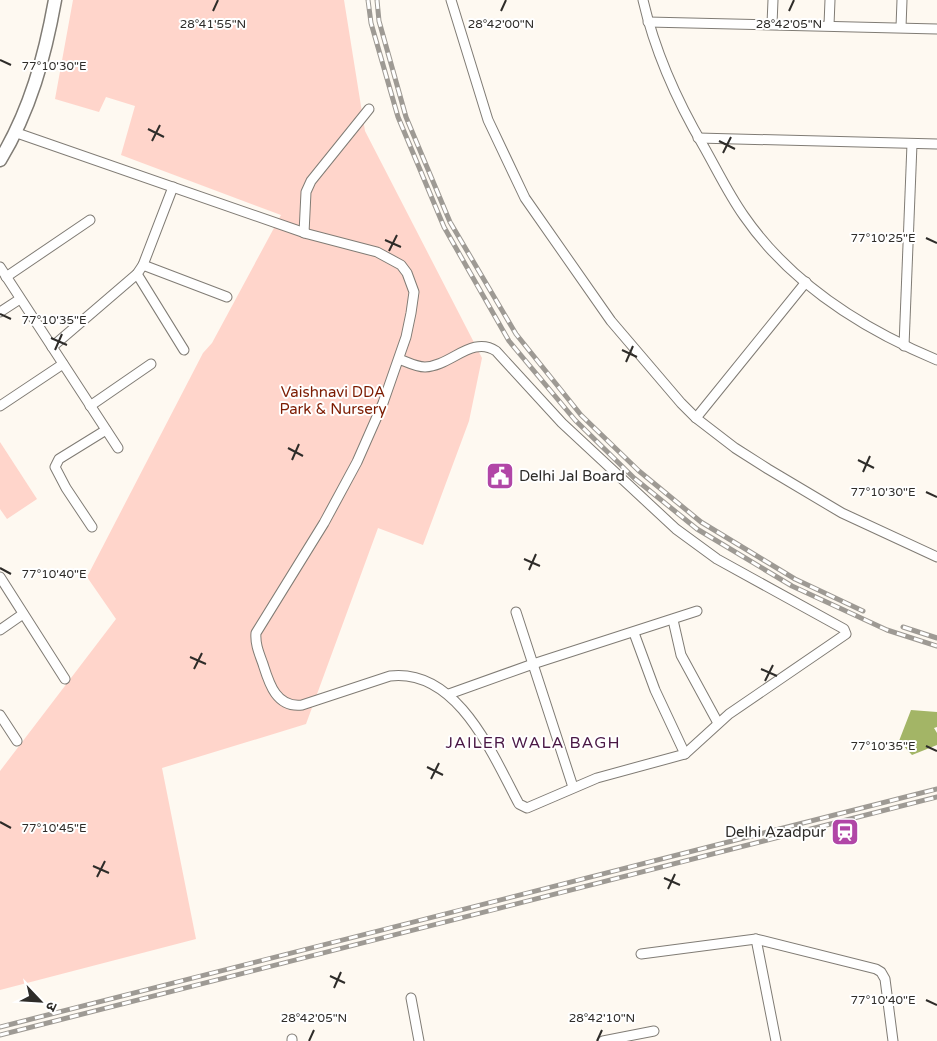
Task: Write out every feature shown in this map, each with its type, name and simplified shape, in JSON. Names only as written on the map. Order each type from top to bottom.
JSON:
[{"type":"street","points":[[0,160],[17,133],[32,96],[55,0]]},
{"type":"street","points":[[452,0],[488,120],[525,198],[611,321],[696,418],[735,448],[842,514],[937,557]]},
{"type":"street","points":[[643,0],[648,22],[670,81],[698,138],[744,217],[780,258],[806,282],[862,324],[904,346],[937,360]]},
{"type":"street","points":[[772,24],[773,0]]},
{"type":"street","points":[[829,25],[830,0]]},
{"type":"street","points":[[901,27],[902,0]]},
{"type":"street","points":[[648,22],[937,29]]},
{"type":"street","points":[[304,233],[306,192],[311,180],[369,109]]},
{"type":"street","points":[[17,133],[304,233],[377,252],[402,265],[407,273],[414,292],[411,313],[399,359],[383,403],[357,462],[324,523],[258,626],[255,640],[272,691],[289,705],[302,705],[398,676],[423,681],[449,694],[466,713],[523,807],[532,807],[596,778],[686,754],[718,723],[844,636],[846,630],[717,559],[676,529],[562,423],[496,351],[490,347],[475,346],[446,362],[427,367],[399,359]]},
{"type":"street","points":[[698,138],[937,144]]},
{"type":"street","points":[[904,346],[912,144]]},
{"type":"street","points":[[52,347],[137,274],[143,266],[173,187]]},
{"type":"street","points":[[6,277],[90,220]]},
{"type":"street","points":[[143,266],[227,297]]},
{"type":"street","points":[[0,267],[118,448]]},
{"type":"street","points":[[137,274],[184,350]]},
{"type":"street","points":[[696,418],[806,282]]},
{"type":"street","points":[[0,312],[20,299]]},
{"type":"street","points":[[0,406],[63,364]]},
{"type":"street","points":[[90,406],[151,364]]},
{"type":"street","points":[[92,526],[66,488],[55,467],[59,459],[106,430]]},
{"type":"street","points":[[0,577],[65,678]]},
{"type":"street","points":[[449,694],[533,664],[634,633],[697,611]]},
{"type":"street","points":[[516,612],[573,788]]},
{"type":"street","points":[[0,630],[23,614]]},
{"type":"street","points":[[673,620],[681,655],[718,723]]},
{"type":"street","points":[[634,633],[655,690],[686,754]]},
{"type":"street","points":[[0,715],[17,741]]},
{"type":"street","points":[[756,939],[776,1041]]},
{"type":"street","points":[[641,954],[756,939],[881,972],[885,979],[893,1041]]},
{"type":"street","points":[[411,998],[418,1041]]},
{"type":"street","points":[[603,1041],[654,1031]]},
{"type":"green space","name":"Vaishnavi DDA Park & Nursery","points":[[73,0],[344,0],[365,131],[482,358],[469,421],[423,545],[378,528],[306,724],[162,768],[196,939],[0,990],[0,771],[116,619],[87,577],[203,353],[212,343],[281,215],[121,155],[135,106],[106,97],[99,112],[55,99]]},
{"type":"green space","points":[[0,442],[37,499],[7,519],[0,509]]},
{"type":"shaded area","points":[[911,710],[937,712],[937,727],[934,728],[937,733],[937,745],[912,755],[899,741]]},
{"type":"railway","points":[[368,0],[371,23],[398,117],[444,227],[509,341],[575,420],[634,478],[697,529],[792,586],[887,630],[937,646]]},
{"type":"railway","points":[[377,0],[379,21],[406,117],[450,222],[516,334],[581,415],[639,471],[701,522],[795,579],[863,611]]},
{"type":"railway","points":[[903,627],[937,638]]},
{"type":"railway","points":[[0,1027],[937,789]]},
{"type":"railway","points":[[0,1035],[937,797]]},
{"type":"place","name":"Delhi Jal Board","points":[[500,476]]},
{"type":"place","name":"Delhi Azadpur","points":[[845,832]]},
{"type":"district","name":"JAILER WALA BAGH","points":[[533,743]]}]
